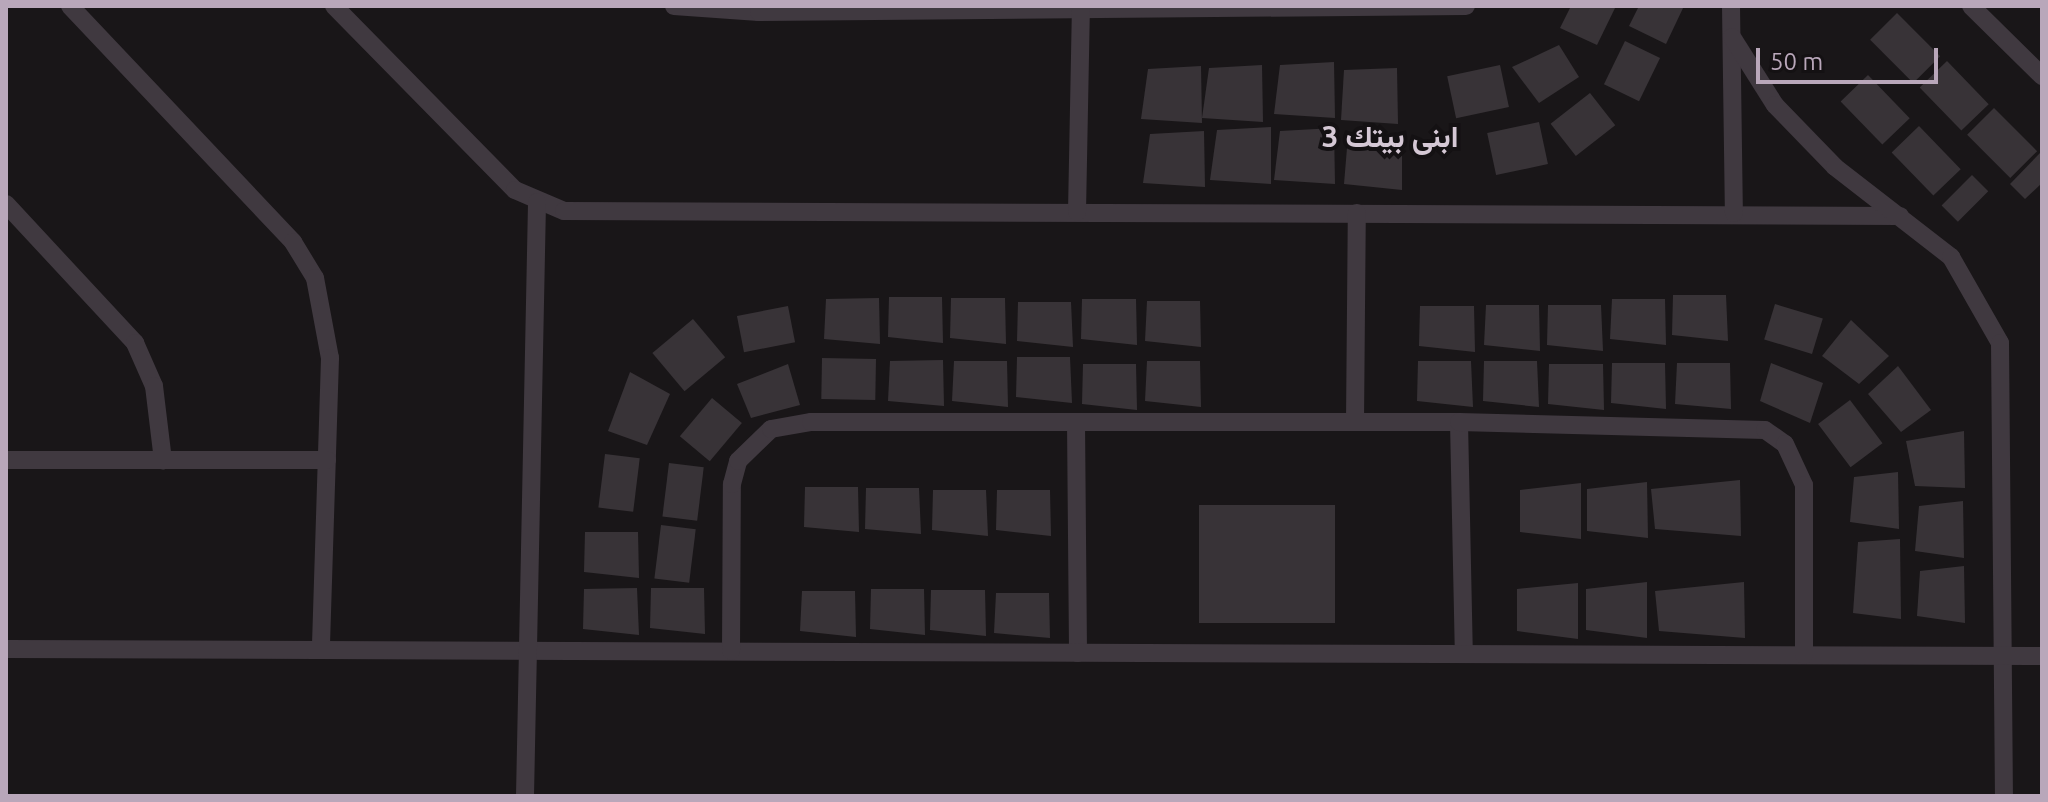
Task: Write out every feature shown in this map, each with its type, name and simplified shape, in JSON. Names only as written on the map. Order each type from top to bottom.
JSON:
[{"type":"street","points":[[70,6],[293,242],[315,278],[328,317],[321,650]]},
{"type":"street","points":[[334,6],[496,173],[537,202],[592,213],[1734,213],[1900,216]]},
{"type":"street","points":[[674,6],[1081,11],[1466,6]]},
{"type":"street","points":[[1731,6],[1734,213]]},
{"type":"street","points":[[1971,6],[2042,76]]},
{"type":"street","points":[[1077,212],[1081,11]]},
{"type":"street","points":[[1732,37],[1775,105],[1835,167],[1900,216],[1971,283],[2000,343],[2004,796]]},
{"type":"street","points":[[525,796],[537,202]]},
{"type":"street","points":[[6,204],[135,343],[154,386],[163,460]]},
{"type":"street","points":[[1355,422],[1357,213]]},
{"type":"street","points":[[731,651],[732,484],[738,461],[771,429],[811,422],[1459,422],[1743,425],[1775,437],[1798,463],[1804,485],[1804,655]]},
{"type":"street","points":[[1076,422],[1078,653]]},
{"type":"street","points":[[1459,422],[1464,654]]},
{"type":"street","points":[[6,460],[327,460]]},
{"type":"street","points":[[6,649],[2042,656]]},
{"type":"building","points":[[1571,6],[1616,6],[1597,45],[1560,28]]},
{"type":"building","points":[[1639,6],[1684,6],[1666,44],[1629,26]]},
{"type":"building","points":[[1897,13],[1940,56],[1913,83],[1870,40]]},
{"type":"building","points":[[1625,41],[1660,58],[1639,101],[1604,84]]},
{"type":"building","points":[[1559,45],[1579,77],[1539,103],[1512,67]]},
{"type":"building","points":[[1947,61],[1989,104],[1961,131],[1920,87]]},
{"type":"building","points":[[1334,62],[1335,118],[1274,114],[1280,65]]},
{"type":"building","points":[[1262,65],[1263,122],[1202,118],[1209,68]]},
{"type":"building","points":[[1500,65],[1509,107],[1456,118],[1447,76]]},
{"type":"building","points":[[1201,66],[1202,123],[1141,119],[1148,69]]},
{"type":"building","points":[[1397,68],[1398,124],[1341,120],[1344,70]]},
{"type":"building","points":[[1868,75],[1910,118],[1882,145],[1841,101]]},
{"type":"building","points":[[1590,93],[1615,125],[1576,156],[1551,124]]},
{"type":"building","points":[[1994,108],[2037,151],[2010,178],[1967,135]]},
{"type":"building","points":[[1539,122],[1548,164],[1496,175],[1487,133]]},
{"type":"building","points":[[1919,126],[1961,169],[1933,196],[1892,152]]},
{"type":"building","points":[[1271,127],[1271,184],[1210,180],[1217,130]]},
{"type":"building","points":[[1334,128],[1335,184],[1274,180],[1280,131]]},
{"type":"building","points":[[1204,131],[1205,187],[1143,183],[1150,134]]},
{"type":"building","points":[[1402,133],[1402,190],[1344,184],[1348,136]]},
{"type":"building","points":[[2040,153],[2042,183],[2025,199],[2010,184]]},
{"type":"building","points":[[1972,175],[1988,191],[1958,222],[1942,205]]},
{"type":"building","points":[[1673,295],[1726,295],[1728,341],[1672,335]]},
{"type":"building","points":[[889,297],[942,297],[943,343],[888,337]]},
{"type":"building","points":[[879,298],[880,344],[824,339],[826,299]]},
{"type":"building","points":[[951,298],[1005,298],[1006,344],[950,338]]},
{"type":"building","points":[[1082,299],[1136,299],[1137,345],[1081,339]]},
{"type":"building","points":[[1612,299],[1665,299],[1666,345],[1610,339]]},
{"type":"building","points":[[1147,301],[1200,301],[1201,347],[1145,341]]},
{"type":"building","points":[[1018,302],[1071,302],[1073,347],[1017,341]]},
{"type":"building","points":[[1775,304],[1823,319],[1812,354],[1764,339]]},
{"type":"building","points":[[1486,305],[1539,305],[1540,351],[1484,345]]},
{"type":"building","points":[[1548,305],[1601,305],[1603,351],[1547,345]]},
{"type":"building","points":[[788,306],[795,342],[744,352],[737,316]]},
{"type":"building","points":[[1420,306],[1474,306],[1475,352],[1419,346]]},
{"type":"building","points":[[693,319],[725,357],[685,391],[652,353]]},
{"type":"building","points":[[1851,320],[1889,356],[1859,384],[1822,356]]},
{"type":"building","points":[[1017,357],[1070,357],[1072,403],[1016,397]]},
{"type":"building","points":[[822,358],[876,359],[875,400],[821,399]]},
{"type":"building","points":[[943,360],[944,406],[888,401],[890,361]]},
{"type":"building","points":[[954,361],[1007,361],[1008,407],[952,401]]},
{"type":"building","points":[[1147,361],[1200,361],[1201,407],[1145,401]]},
{"type":"building","points":[[1418,361],[1471,361],[1473,407],[1417,401]]},
{"type":"building","points":[[1484,361],[1537,361],[1539,407],[1483,401]]},
{"type":"building","points":[[1612,363],[1665,363],[1666,409],[1611,403]]},
{"type":"building","points":[[1677,363],[1730,363],[1731,409],[1675,404]]},
{"type":"building","points":[[1771,363],[1823,383],[1810,423],[1760,401]]},
{"type":"building","points":[[788,364],[800,405],[751,418],[737,384]]},
{"type":"building","points":[[1083,364],[1136,364],[1137,410],[1082,404]]},
{"type":"building","points":[[1549,364],[1603,364],[1604,410],[1548,404]]},
{"type":"building","points":[[1898,366],[1931,410],[1901,432],[1868,394]]},
{"type":"building","points":[[630,372],[670,394],[647,445],[608,431]]},
{"type":"building","points":[[712,398],[742,423],[710,461],[680,436]]},
{"type":"building","points":[[1850,400],[1882,443],[1851,467],[1818,424]]},
{"type":"building","points":[[1964,431],[1965,488],[1915,486],[1906,441]]},
{"type":"building","points":[[605,454],[640,458],[633,512],[598,508]]},
{"type":"building","points":[[669,463],[704,467],[697,521],[662,517]]},
{"type":"building","points":[[1898,472],[1899,529],[1850,522],[1854,477]]},
{"type":"building","points":[[1740,480],[1741,536],[1655,529],[1651,489]]},
{"type":"building","points":[[1647,482],[1648,538],[1587,531],[1587,489]]},
{"type":"building","points":[[1581,483],[1581,539],[1520,532],[1520,490]]},
{"type":"building","points":[[805,487],[858,487],[859,532],[804,527]]},
{"type":"building","points":[[866,488],[919,488],[921,534],[865,529]]},
{"type":"building","points":[[933,490],[986,490],[988,536],[932,530]]},
{"type":"building","points":[[997,490],[1050,490],[1051,536],[996,530]]},
{"type":"building","points":[[1963,501],[1964,558],[1915,551],[1919,506]]},
{"type":"building","points":[[1199,505],[1335,505],[1335,623],[1199,623]]},
{"type":"building","points":[[661,525],[696,529],[689,583],[654,579]]},
{"type":"building","points":[[585,532],[638,532],[639,578],[584,572]]},
{"type":"building","points":[[1900,539],[1901,619],[1853,613],[1858,542]]},
{"type":"building","points":[[1964,566],[1965,623],[1917,616],[1920,571]]},
{"type":"building","points":[[1647,582],[1647,638],[1586,630],[1586,589]]},
{"type":"building","points":[[1744,582],[1745,638],[1659,631],[1655,591]]},
{"type":"building","points":[[1578,583],[1578,639],[1517,631],[1517,589]]},
{"type":"building","points":[[637,588],[639,635],[583,629],[584,589]]},
{"type":"building","points":[[651,588],[704,588],[705,634],[650,628]]},
{"type":"building","points":[[871,589],[924,589],[925,635],[870,629]]},
{"type":"building","points":[[931,590],[985,590],[986,636],[930,630]]},
{"type":"building","points":[[802,591],[855,591],[856,637],[800,631]]},
{"type":"building","points":[[996,593],[1049,593],[1050,638],[994,633]]},
{"type":"district","name":"ابنى بيتك 3","points":[[1390,136]]}]
